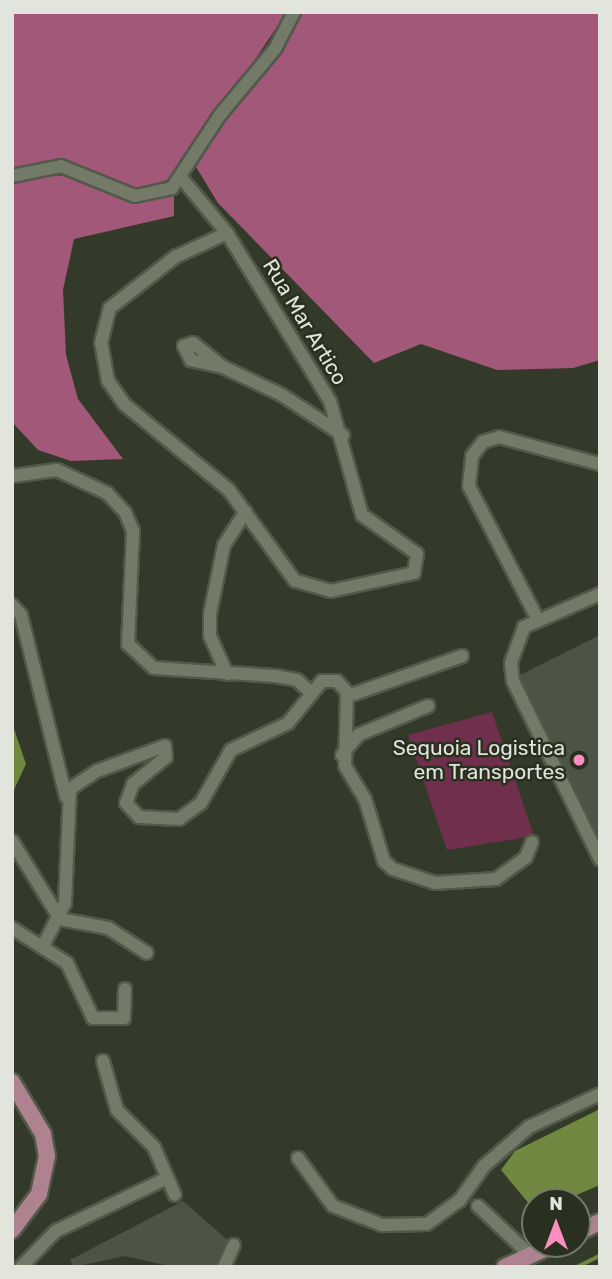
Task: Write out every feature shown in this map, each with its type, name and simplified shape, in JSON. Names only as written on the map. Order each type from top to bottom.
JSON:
[{"type":"main road","points":[[12,1082],[43,1134],[47,1156],[39,1194],[12,1230]]},
{"type":"main road","points":[[505,1267],[524,1258]]},
{"type":"street","points":[[12,176],[61,166],[135,196],[160,194],[183,180],[220,115],[275,49],[294,12]]},
{"type":"street","name":"Rua Mar Artico","points":[[183,180],[227,233],[330,401],[344,435],[362,515],[417,554],[414,573],[351,590],[312,588],[284,571],[246,511]]},
{"type":"street","points":[[227,233],[131,287],[110,308],[101,343],[108,381],[125,405],[221,481],[246,511],[224,545],[210,614],[210,636],[227,674]]},
{"type":"street","points":[[197,346],[223,367],[282,395],[344,435]]},
{"type":"street","points":[[537,618],[469,486],[472,456],[483,442],[499,437],[600,464]]},
{"type":"street","points":[[12,476],[57,470],[107,493],[132,531],[128,644],[154,668],[297,680],[309,691]]},
{"type":"street","points":[[600,594],[537,618],[516,641],[513,681],[600,859]]},
{"type":"street","points":[[12,605],[21,615],[66,797],[60,919],[44,944]]},
{"type":"street","points":[[348,696],[462,656]]},
{"type":"street","points":[[309,691],[337,681],[348,696],[342,755],[365,799],[384,861],[402,873],[435,883],[496,879],[526,858],[532,842]]},
{"type":"street","points":[[66,797],[97,771],[165,746],[166,757],[133,784],[127,803],[146,819],[179,819],[201,803],[231,750],[288,723],[307,704],[309,691]]},
{"type":"street","points":[[342,755],[358,735],[428,706]]},
{"type":"street","points":[[12,841],[60,919],[108,928],[147,953]]},
{"type":"street","points":[[12,928],[44,944],[75,974],[93,1018],[124,1018],[125,989]]},
{"type":"street","points":[[103,1061],[117,1110],[155,1147],[175,1195]]},
{"type":"street","points":[[298,1158],[333,1206],[382,1225],[427,1224],[460,1200],[484,1166],[529,1127],[600,1094]]},
{"type":"street","points":[[21,1267],[56,1231],[167,1178]]},
{"type":"street","points":[[478,1206],[521,1247]]},
{"type":"street","points":[[224,1267],[234,1245]]},
{"type":"shaded area","points":[[12,12],[287,12],[176,177],[136,190],[62,159],[12,169]]},
{"type":"shaded area","points":[[300,12],[600,12],[600,360],[573,368],[497,370],[421,344],[374,363],[218,203],[196,167],[224,118],[280,52]]},
{"type":"shaded area","points":[[40,173],[79,178],[134,203],[174,195],[174,216],[74,239],[63,290],[66,355],[78,399],[123,459],[71,461],[38,450],[12,422],[12,184]]},
{"type":"shaded area","points":[[492,712],[534,836],[447,850],[408,735]]},
{"type":"shaded area","points":[[12,723],[26,764],[12,794]]},
{"type":"shaded area","points":[[600,1109],[600,1185],[591,1189],[521,1188],[521,1194],[501,1170],[515,1151]]},
{"type":"building","name":"Sequoia Logistica em Transportes","points":[[600,635],[600,843],[518,676]]},
{"type":"building","points":[[183,1201],[232,1244],[222,1267],[173,1267],[125,1256],[74,1267],[70,1260]]},
{"type":"waterway","points":[[577,1267],[600,1256]]},
{"type":"place","name":"Sequoia Logistica em Transportes","points":[[579,760]]}]
